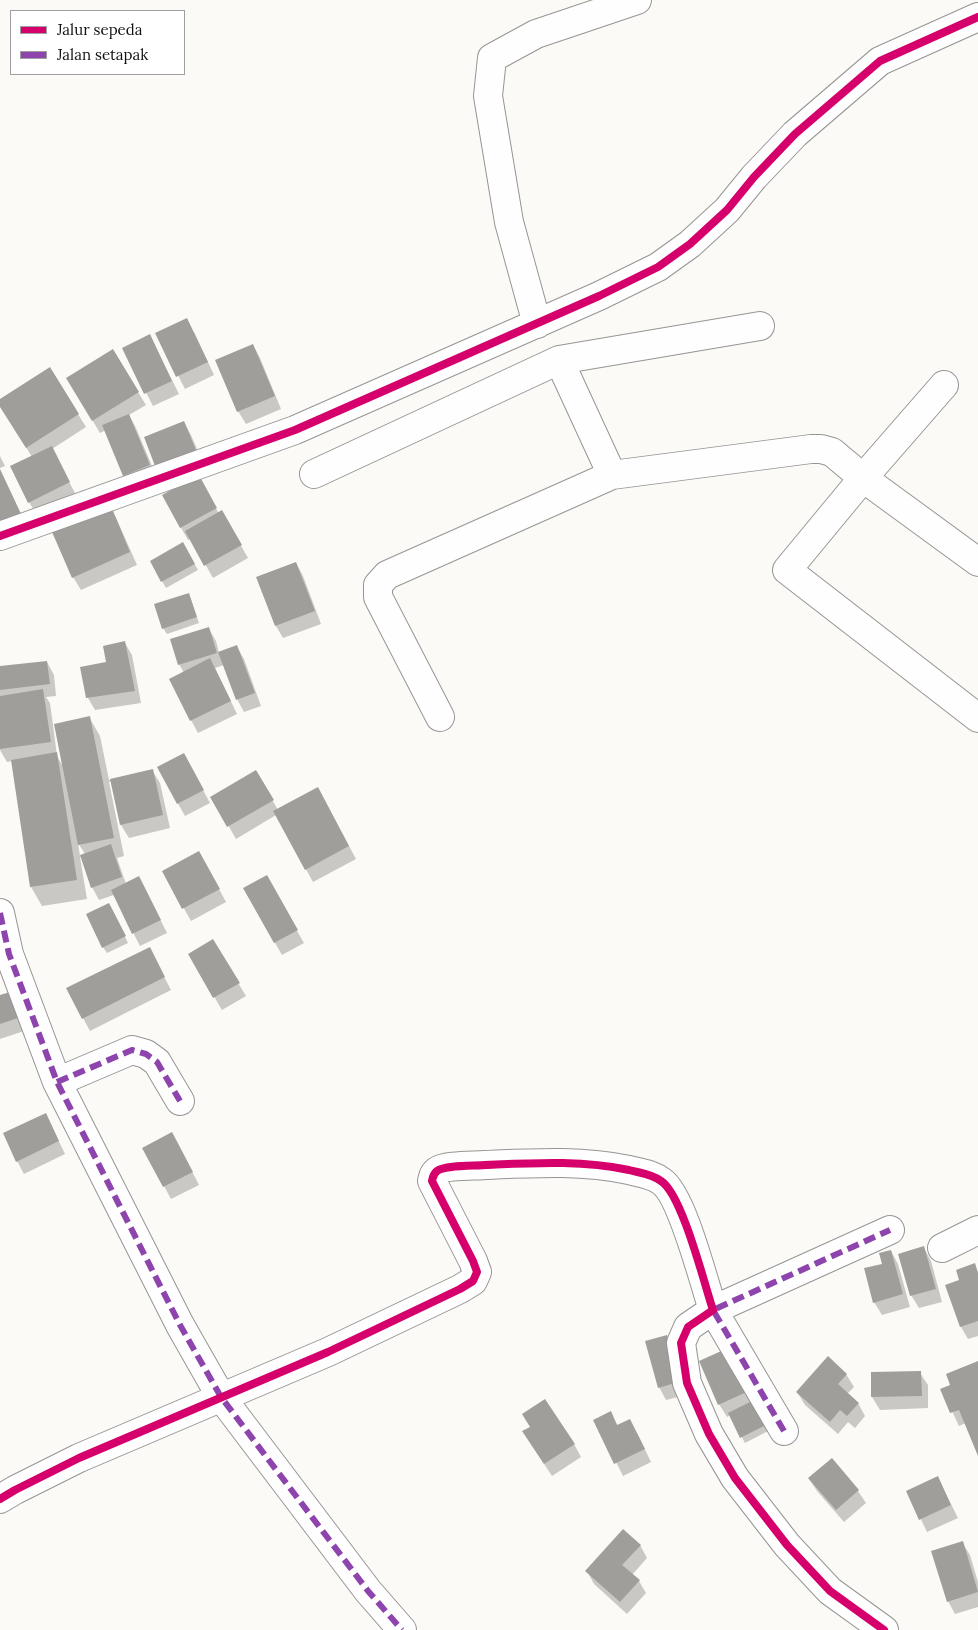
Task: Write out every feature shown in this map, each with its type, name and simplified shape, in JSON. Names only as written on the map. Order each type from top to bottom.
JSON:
[{"type":"street","points":[[537,324],[509,222],[488,96],[492,58],[536,34],[637,0]]},
{"type":"street","points":[[0,536],[295,430],[537,324],[658,267],[690,244],[728,210],[754,176],[795,134],[880,61],[978,17]]},
{"type":"street","points":[[314,474],[559,360],[760,326]]},
{"type":"street","points":[[559,360],[612,475]]},
{"type":"street","points":[[944,385],[863,478],[788,570],[978,718]]},
{"type":"street","points":[[440,717],[378,597],[378,586],[387,575],[612,475],[821,448],[832,452],[863,478],[975,554]]},
{"type":"street","points":[[0,913],[5,955],[57,1082],[180,1325],[220,1397],[368,1591],[402,1630]]},
{"type":"street","points":[[57,1082],[132,1050],[146,1054],[157,1062],[180,1101]]},
{"type":"street","points":[[0,1499],[78,1458],[328,1352],[453,1293],[473,1281],[477,1272],[473,1261],[432,1181],[433,1174],[438,1170],[462,1166],[571,1162],[647,1174],[669,1187],[688,1229],[713,1310],[784,1431]]},
{"type":"street","points":[[884,1630],[830,1591],[787,1545],[735,1478],[709,1434],[687,1382],[681,1344],[688,1327],[713,1310],[890,1230]]},
{"type":"street","points":[[942,1248],[978,1230]]},
{"type":"building","points":[[187,318],[208,362],[176,377],[155,333]]},
{"type":"building","points":[[150,334],[172,381],[144,394],[122,348]]},
{"type":"building","points":[[253,344],[275,396],[237,412],[215,360]]},
{"type":"building","points":[[113,349],[139,392],[92,421],[66,378]]},
{"type":"building","points":[[50,367],[79,414],[26,448],[0,407],[0,399]]},
{"type":"building","points":[[129,414],[150,465],[123,476],[102,425]]},
{"type":"building","points":[[184,421],[196,450],[155,466],[144,437]]},
{"type":"building","points":[[52,446],[70,482],[28,503],[10,466]]},
{"type":"building","points":[[0,469],[23,518],[0,528]]},
{"type":"building","points":[[199,475],[217,508],[180,528],[162,495]]},
{"type":"building","points":[[111,506],[130,552],[72,578],[52,532]]},
{"type":"building","points":[[222,510],[242,545],[204,566],[185,531]]},
{"type":"building","points":[[183,542],[195,564],[161,582],[150,561]]},
{"type":"building","points":[[296,562],[315,611],[275,626],[256,577]]},
{"type":"building","points":[[189,593],[197,617],[162,629],[154,604]]},
{"type":"building","points":[[209,627],[217,653],[178,665],[170,639]]},
{"type":"building","points":[[125,641],[135,691],[86,698],[80,667],[106,662],[103,646]]},
{"type":"building","points":[[237,645],[255,693],[236,700],[218,652]]},
{"type":"building","points":[[210,658],[231,701],[190,721],[169,679]]},
{"type":"building","points":[[47,661],[50,684],[0,690],[0,666]]},
{"type":"building","points":[[43,689],[51,742],[0,749],[0,696]]},
{"type":"building","points":[[90,716],[114,838],[78,845],[54,724]]},
{"type":"building","points":[[57,752],[77,880],[30,887],[11,760]]},
{"type":"building","points":[[184,753],[204,790],[177,804],[157,767]]},
{"type":"building","points":[[153,769],[163,815],[120,825],[110,779]]},
{"type":"building","points":[[256,770],[274,800],[227,827],[210,797]]},
{"type":"building","points":[[318,787],[349,846],[305,870],[273,811]]},
{"type":"building","points":[[111,844],[122,877],[91,888],[80,855]]},
{"type":"building","points":[[199,851],[220,889],[182,909],[162,871]]},
{"type":"building","points":[[267,875],[298,930],[274,943],[243,888]]},
{"type":"building","points":[[139,876],[161,920],[132,934],[111,890]]},
{"type":"building","points":[[109,903],[126,936],[102,948],[86,914]]},
{"type":"building","points":[[213,939],[240,983],[213,998],[188,954]]},
{"type":"building","points":[[150,947],[165,977],[82,1019],[66,988]]},
{"type":"building","points":[[10,992],[18,1018],[0,1024],[0,995]]},
{"type":"building","points":[[46,1113],[59,1141],[16,1162],[3,1133]]},
{"type":"building","points":[[172,1132],[193,1172],[163,1187],[142,1148]]},
{"type":"building","points":[[924,1246],[936,1289],[910,1296],[898,1254]]},
{"type":"building","points":[[891,1250],[903,1294],[873,1303],[864,1268],[882,1264],[879,1253]]},
{"type":"building","points":[[975,1263],[978,1273],[978,1321],[960,1327],[945,1285],[959,1280],[956,1270]]},
{"type":"building","points":[[667,1335],[679,1382],[658,1388],[645,1341]]},
{"type":"building","points":[[730,1347],[749,1391],[718,1405],[699,1361]]},
{"type":"building","points":[[828,1356],[847,1374],[838,1384],[859,1403],[847,1416],[840,1410],[830,1422],[796,1392]]},
{"type":"building","points":[[978,1361],[978,1456],[959,1410],[950,1413],[940,1389],[950,1385],[946,1374]]},
{"type":"building","points":[[921,1371],[922,1396],[871,1397],[871,1372]]},
{"type":"building","points":[[760,1397],[772,1422],[740,1438],[728,1413]]},
{"type":"building","points":[[545,1399],[575,1444],[544,1464],[522,1431],[530,1427],[522,1414]]},
{"type":"building","points":[[611,1411],[617,1425],[630,1419],[645,1449],[614,1464],[593,1420]]},
{"type":"building","points":[[832,1458],[859,1490],[836,1510],[808,1478]]},
{"type":"building","points":[[938,1476],[951,1505],[919,1520],[906,1491]]},
{"type":"building","points":[[623,1529],[641,1545],[622,1565],[640,1580],[620,1602],[585,1571]]},
{"type":"building","points":[[963,1541],[978,1592],[947,1602],[931,1551]]},
{"type":"marked path","points":[[0,913],[9,954],[57,1082],[180,1325],[221,1397],[368,1591],[402,1630]]},
{"type":"marked path","points":[[57,1082],[132,1050],[146,1054],[157,1062],[180,1101]]},
{"type":"marked path","points":[[784,1431],[713,1310],[890,1230]]},
{"type":"cycle path","points":[[0,536],[295,430],[599,296],[658,267],[690,244],[727,210],[754,177],[795,134],[880,61],[978,17]]},
{"type":"cycle path","points":[[0,1499],[79,1458],[328,1352],[473,1281],[477,1272],[473,1261],[432,1181],[437,1171],[460,1166],[539,1163],[575,1163],[611,1167],[646,1174],[661,1181],[669,1189],[684,1220],[713,1310],[688,1327],[681,1343],[687,1383],[709,1434],[735,1478],[787,1545],[830,1591],[884,1630]]}]
